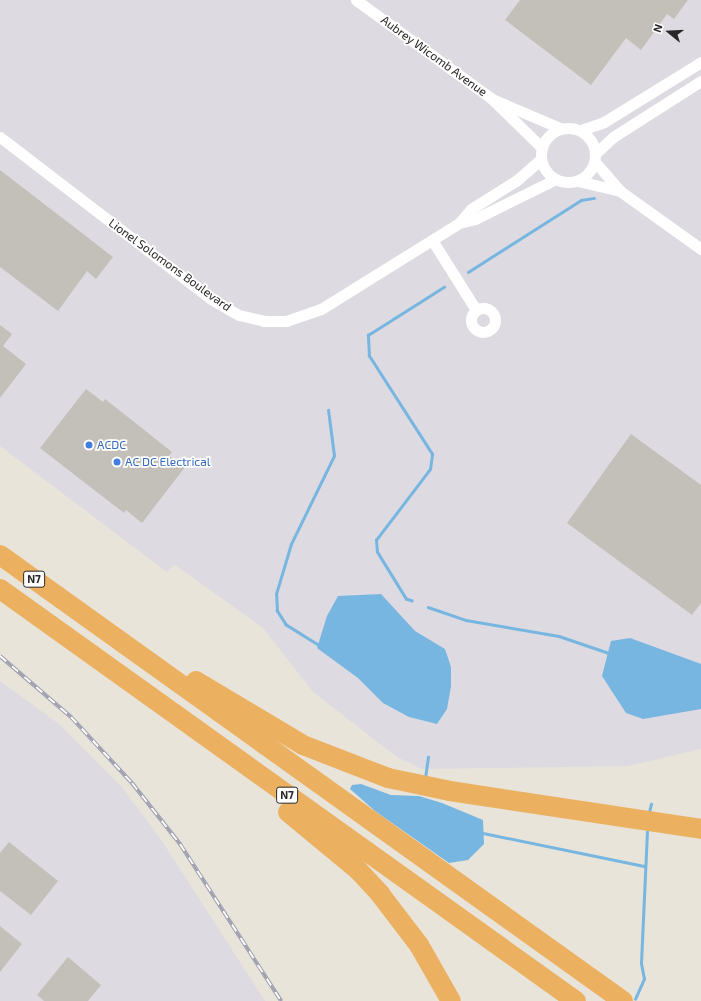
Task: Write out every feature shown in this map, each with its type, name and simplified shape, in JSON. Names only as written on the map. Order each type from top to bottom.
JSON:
[{"type":"highway","name":"N7","points":[[0,555],[623,1001]]},
{"type":"highway","name":"N7","points":[[0,590],[576,1001]]},
{"type":"highway","points":[[0,590],[302,823],[358,870],[399,917],[451,1001]]},
{"type":"highway","points":[[67,604],[285,736],[369,772],[444,790],[701,829]]},
{"type":"street","name":"Aubrey Wicomb Avenue","points":[[356,0],[491,98],[541,154]]},
{"type":"street","points":[[701,62],[604,122],[581,130],[560,128],[547,137],[541,154],[546,172],[556,179],[570,183],[578,181],[592,170],[595,157],[613,137],[701,81]]},
{"type":"street","name":"Aubrey Wicomb Avenue","points":[[491,98],[560,128]]},
{"type":"street","points":[[581,130],[589,136],[595,157],[620,191],[701,249]]},
{"type":"street","name":"Lionel Solomons Boulevard","points":[[0,137],[211,299],[226,309],[253,320],[286,321],[308,316],[459,223],[471,210],[517,180],[541,154]]},
{"type":"street","name":"Lionel Solomons Boulevard","points":[[459,223],[475,219],[556,179]]},
{"type":"street","points":[[578,181],[620,191]]},
{"type":"street","points":[[432,240],[476,310]]},
{"type":"shaded area","points":[[0,0],[701,0],[701,749],[628,766],[421,769],[397,757],[313,692],[263,628],[174,564],[167,572],[0,446]]},
{"type":"shaded area","points":[[0,681],[59,724],[121,786],[160,838],[265,1001],[0,1001]]},
{"type":"water","points":[[381,594],[415,631],[445,649],[451,667],[451,686],[447,709],[437,724],[409,717],[383,703],[358,678],[317,648],[327,616],[338,596]]},
{"type":"water","points":[[630,638],[701,664],[701,709],[643,719],[626,713],[602,676],[611,641]]},
{"type":"water","points":[[361,784],[391,795],[419,796],[442,803],[483,820],[484,844],[468,860],[449,863],[375,811],[350,789],[352,785]]},
{"type":"building","points":[[520,0],[688,0],[674,19],[667,14],[641,50],[626,38],[591,85],[505,20]]},
{"type":"building","points":[[0,170],[113,257],[96,279],[87,271],[58,311],[0,267]]},
{"type":"building","points":[[0,325],[12,334],[3,346],[26,364],[0,398]]},
{"type":"building","name":"AC DC Electrical","points":[[86,389],[103,402],[105,399],[172,452],[169,456],[185,467],[142,523],[126,510],[124,513],[40,448]]},
{"type":"building","points":[[631,434],[701,485],[701,603],[692,615],[567,523]]},
{"type":"building","points":[[9,842],[58,881],[31,915],[0,891],[0,853]]},
{"type":"building","points":[[0,926],[22,944],[0,972]]},
{"type":"building","points":[[68,957],[101,985],[88,1001],[44,1001],[37,995]]},
{"type":"waterway","points":[[468,272],[581,200],[594,198]]},
{"type":"waterway","points":[[412,601],[406,599],[377,552],[376,540],[430,469],[432,454],[369,356],[368,335],[444,287]]},
{"type":"waterway","points":[[318,645],[286,625],[277,611],[276,594],[291,544],[334,456],[328,410]]},
{"type":"waterway","points":[[428,607],[466,620],[559,636],[609,653]]},
{"type":"waterway","points":[[425,778],[428,757]]},
{"type":"waterway","points":[[649,812],[651,804]]},
{"type":"waterway","points":[[635,999],[644,979],[641,963],[647,832]]},
{"type":"waterway","points":[[483,833],[644,866]]},
{"type":"railway","points":[[0,656],[71,717],[132,783],[180,844],[281,1001]]},
{"type":"place","name":"ACDC","points":[[89,445]]},
{"type":"place","name":"AC DC Electrical","points":[[117,462]]}]
